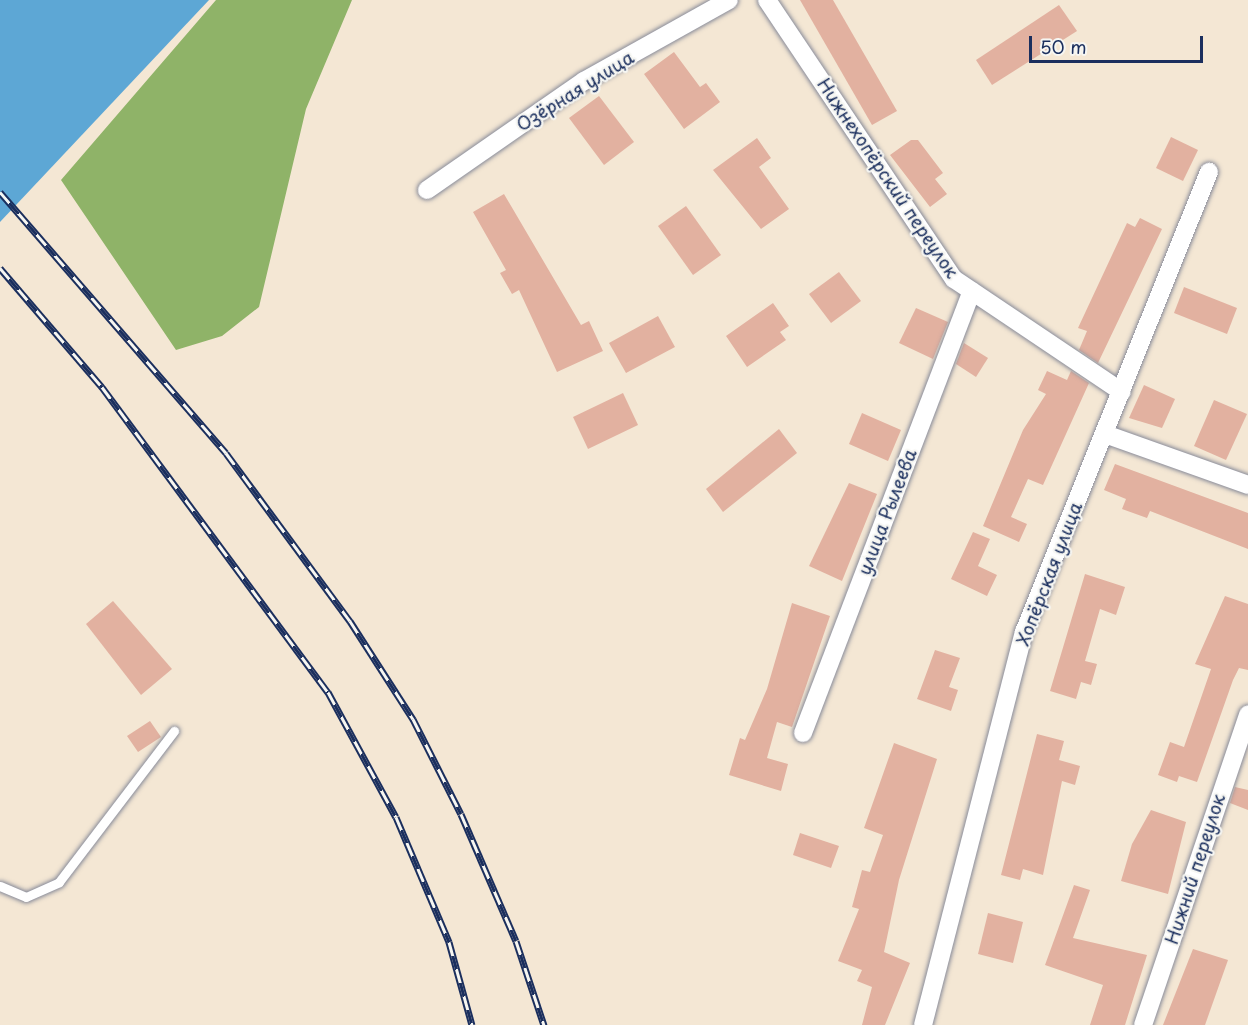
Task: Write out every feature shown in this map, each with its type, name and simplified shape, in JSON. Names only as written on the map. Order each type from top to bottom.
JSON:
[{"type":"street","name":"Озёрная улица","points":[[427,190],[584,81],[729,0]]},
{"type":"street","name":"Нижнехопёрский переулок","points":[[767,0],[954,279],[1122,392]]},
{"type":"street","name":"Хопёрская улица","points":[[922,1025],[1024,632],[1209,172]]},
{"type":"street","name":"улица Рылеева","points":[[803,733],[972,291]]},
{"type":"street","points":[[1105,434],[1248,485]]},
{"type":"street","name":"Нижний переулок","points":[[1143,1025],[1248,714]]},
{"type":"lane","points":[[0,886],[26,897],[59,882],[174,731]]},
{"type":"green space","points":[[216,0],[352,0],[306,109],[259,307],[222,336],[176,350],[61,180]]},
{"type":"water","points":[[0,0],[209,0],[0,222]]},
{"type":"building","points":[[800,0],[833,0],[897,111],[872,125]]},
{"type":"building","points":[[1059,5],[1077,31],[992,85],[976,60]]},
{"type":"building","points":[[674,52],[700,87],[706,83],[720,102],[684,129],[644,74]]},
{"type":"building","points":[[599,96],[634,142],[604,165],[569,118]]},
{"type":"building","points":[[1171,137],[1198,150],[1183,181],[1156,168]]},
{"type":"building","points":[[757,138],[771,158],[759,167],[789,209],[761,229],[713,170]]},
{"type":"building","points":[[911,140],[918,140],[943,173],[935,179],[947,194],[930,207],[890,155]]},
{"type":"building","points":[[504,194],[581,325],[589,321],[603,351],[557,372],[519,290],[512,294],[500,273],[506,270],[473,212]]},
{"type":"building","points":[[686,206],[721,255],[693,275],[658,226]]},
{"type":"building","points":[[1140,218],[1162,229],[1098,363],[1079,350],[1087,331],[1078,328],[1127,223],[1135,227]]},
{"type":"building","points":[[839,272],[861,301],[831,323],[809,294]]},
{"type":"building","points":[[1184,287],[1237,308],[1227,334],[1174,313]]},
{"type":"building","points":[[773,303],[789,326],[780,332],[786,340],[747,367],[726,336]]},
{"type":"building","points":[[916,308],[948,322],[933,359],[899,343]]},
{"type":"building","points":[[658,316],[675,347],[626,373],[609,343]]},
{"type":"building","points":[[964,343],[988,358],[976,377],[956,364]]},
{"type":"building","points":[[1047,371],[1067,380],[1071,371],[1089,383],[1043,485],[1028,479],[1011,517],[1027,524],[1019,542],[983,526],[1023,430],[1046,394],[1038,390]]},
{"type":"building","points":[[1144,385],[1175,399],[1162,428],[1129,418]]},
{"type":"building","points":[[623,393],[638,425],[588,449],[573,417]]},
{"type":"building","points":[[1214,400],[1247,414],[1226,460],[1194,446]]},
{"type":"building","points":[[862,413],[901,430],[888,461],[849,444]]},
{"type":"building","points":[[779,429],[797,453],[723,512],[706,489]]},
{"type":"building","points":[[1115,464],[1248,513],[1248,549],[1150,511],[1147,518],[1122,509],[1126,499],[1104,490]]},
{"type":"building","points":[[849,483],[877,494],[842,581],[809,566]]},
{"type":"building","points":[[973,532],[990,539],[978,566],[997,575],[987,596],[951,579]]},
{"type":"building","points":[[1085,574],[1125,587],[1116,615],[1100,609],[1085,661],[1097,664],[1091,685],[1081,682],[1076,699],[1050,691]]},
{"type":"building","points":[[1225,596],[1248,604],[1248,670],[1239,668],[1233,680],[1197,782],[1179,776],[1177,782],[1158,775],[1170,742],[1184,747],[1211,669],[1195,664]]},
{"type":"building","points":[[113,601],[172,669],[141,695],[86,624]]},
{"type":"building","points":[[792,603],[830,616],[792,727],[777,722],[767,758],[788,764],[781,791],[729,775],[740,738],[745,740],[767,689]]},
{"type":"building","points":[[935,650],[960,658],[949,687],[958,690],[951,711],[917,699]]},
{"type":"building","points":[[150,721],[161,737],[138,752],[127,736]]},
{"type":"building","points":[[1037,734],[1064,741],[1059,760],[1080,766],[1075,785],[1062,781],[1043,875],[1023,869],[1020,880],[1001,875]]},
{"type":"building","points":[[894,743],[937,759],[899,880],[884,952],[910,963],[885,1025],[862,1025],[872,987],[857,981],[862,970],[838,961],[859,909],[852,907],[862,870],[870,872],[883,835],[864,828]]},
{"type":"building","points":[[1235,787],[1248,790],[1248,810],[1230,803]]},
{"type":"building","points":[[1151,810],[1186,822],[1168,894],[1121,881],[1132,844]]},
{"type":"building","points":[[800,833],[839,846],[831,868],[793,855]]},
{"type":"building","points":[[1074,885],[1090,890],[1073,938],[1147,955],[1125,1025],[1090,1025],[1103,985],[1045,965]]},
{"type":"building","points":[[988,913],[1023,922],[1013,963],[978,954]]},
{"type":"building","points":[[1193,949],[1228,960],[1205,1025],[1163,1025]]},
{"type":"railway","points":[[0,192],[226,453],[350,621],[413,719],[461,814],[516,941],[544,1025]]},
{"type":"railway","points":[[0,268],[102,387],[328,692],[396,817],[449,942],[472,1025]]}]
